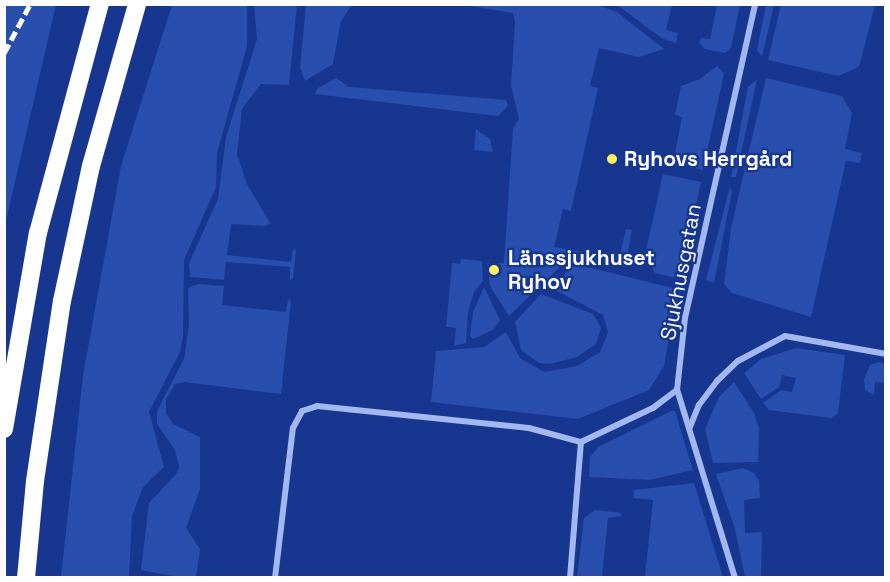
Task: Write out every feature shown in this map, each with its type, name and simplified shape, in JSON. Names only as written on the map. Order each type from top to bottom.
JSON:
[{"type":"highway","points":[[4,429],[38,233],[100,4]]},
{"type":"highway","points":[[26,578],[35,481],[64,291],[91,166],[137,4]]},
{"type":"street","name":"Sjukhusgatan","points":[[735,578],[678,390],[685,318],[755,4]]},
{"type":"street","points":[[690,428],[699,405],[717,381],[748,355],[785,336],[885,354]]},
{"type":"street","points":[[275,578],[293,428],[302,411],[316,406],[529,428],[581,442],[653,408],[678,390]]},
{"type":"street","points":[[570,578],[581,442]]},
{"type":"shaded area","points":[[4,5],[56,5],[5,225]]},
{"type":"shaded area","points":[[172,5],[247,5],[247,46],[217,153],[216,187],[184,260],[183,337],[180,352],[149,412],[164,467],[143,487],[132,516],[129,577],[61,577],[83,375],[121,166]]},
{"type":"shaded area","points":[[254,5],[297,5],[289,85],[261,84],[242,109],[237,154],[247,184],[270,223],[265,226],[231,224],[227,255],[291,262],[293,249],[296,251],[293,278],[290,280],[290,267],[226,262],[224,280],[190,277],[189,263],[218,199],[226,137],[257,39]]},
{"type":"shaded area","points":[[306,5],[352,5],[341,21],[333,64],[305,81],[300,68]]},
{"type":"shaded area","points":[[465,5],[598,5],[617,12],[664,49],[639,57],[599,48],[590,86],[598,88],[571,211],[563,209],[554,247],[619,258],[626,229],[632,230],[625,267],[574,258],[567,260],[509,316],[490,286],[487,263],[504,263],[513,128],[519,119],[511,86],[515,22],[513,13]]},
{"type":"shaded area","points":[[617,5],[672,5],[666,30],[678,33],[676,43],[663,39]]},
{"type":"shaded area","points":[[717,5],[740,5],[731,48],[725,53],[705,49],[699,43],[701,38],[710,39]]},
{"type":"shaded area","points":[[766,5],[774,5],[762,57],[757,50]]},
{"type":"shaded area","points":[[781,5],[875,5],[859,67],[838,76],[768,60]]},
{"type":"shaded area","points":[[717,66],[724,74],[703,170],[668,162],[665,157],[674,158],[682,117],[675,115],[681,86],[700,79]]},
{"type":"shaded area","points":[[336,78],[349,87],[506,100],[508,106],[498,116],[315,94],[318,88]]},
{"type":"shaded area","points":[[766,78],[842,96],[852,113],[845,149],[862,153],[860,163],[846,161],[811,317],[732,293],[724,284],[731,228]]},
{"type":"shaded area","points":[[757,79],[736,177],[731,177],[748,87]]},
{"type":"shaded area","points":[[476,129],[490,139],[493,152],[474,150]]},
{"type":"shaded area","points":[[663,174],[701,182],[680,279],[655,273],[645,255]]},
{"type":"shaded area","points":[[730,186],[732,192],[714,283],[706,280]]},
{"type":"shaded area","points":[[461,259],[482,261],[483,281],[474,292],[468,312],[466,343],[454,346],[456,328],[446,327],[452,263],[460,264]]},
{"type":"shaded area","points":[[583,266],[677,289],[664,366],[649,390],[578,419],[431,402],[436,351],[484,347],[506,332],[520,358],[544,372],[577,366],[600,352],[608,332],[603,315],[555,290],[557,281],[572,267]]},
{"type":"shaded area","points":[[199,284],[224,286],[222,305],[286,312],[288,299],[291,301],[281,394],[185,382],[175,384],[166,399],[166,413],[173,424],[200,437],[200,489],[186,528],[200,549],[196,577],[178,577],[141,570],[149,503],[177,473],[179,466],[175,450],[157,424],[157,411],[184,359],[189,325],[188,288]]},
{"type":"shaded area","points":[[484,287],[500,320],[493,330],[473,339],[470,336],[473,312]]},
{"type":"shaded area","points":[[541,294],[593,314],[601,328],[596,344],[577,357],[550,364],[539,363],[521,350],[515,322]]},
{"type":"shaded area","points":[[796,348],[845,355],[838,413],[831,418],[769,410],[763,403],[781,390],[792,392],[796,378],[782,375],[779,387],[761,399],[744,373],[761,359]]},
{"type":"shaded area","points":[[878,362],[885,364],[885,383],[875,382],[874,395],[865,390],[864,379],[870,365]]},
{"type":"shaded area","points":[[734,382],[754,413],[759,429],[758,462],[713,463],[705,429],[719,397]]},
{"type":"shaded area","points":[[675,411],[693,470],[650,480],[589,477],[590,457],[598,447]]},
{"type":"shaded area","points":[[743,468],[754,473],[759,481],[760,498],[744,500],[745,533],[762,532],[761,577],[745,577],[735,529],[716,474]]},
{"type":"shaded area","points":[[694,483],[723,577],[645,577],[653,500],[633,498],[634,490]]},
{"type":"shaded area","points":[[595,510],[621,513],[622,516],[608,518],[602,577],[577,577],[584,518]]},
{"type":"railway","points":[[4,53],[30,4]]},
{"type":"place","name":"Ryhovs Herrgård","points":[[612,159]]},
{"type":"place","name":"Länssjukhuset Ryhov","points":[[494,270]]}]
